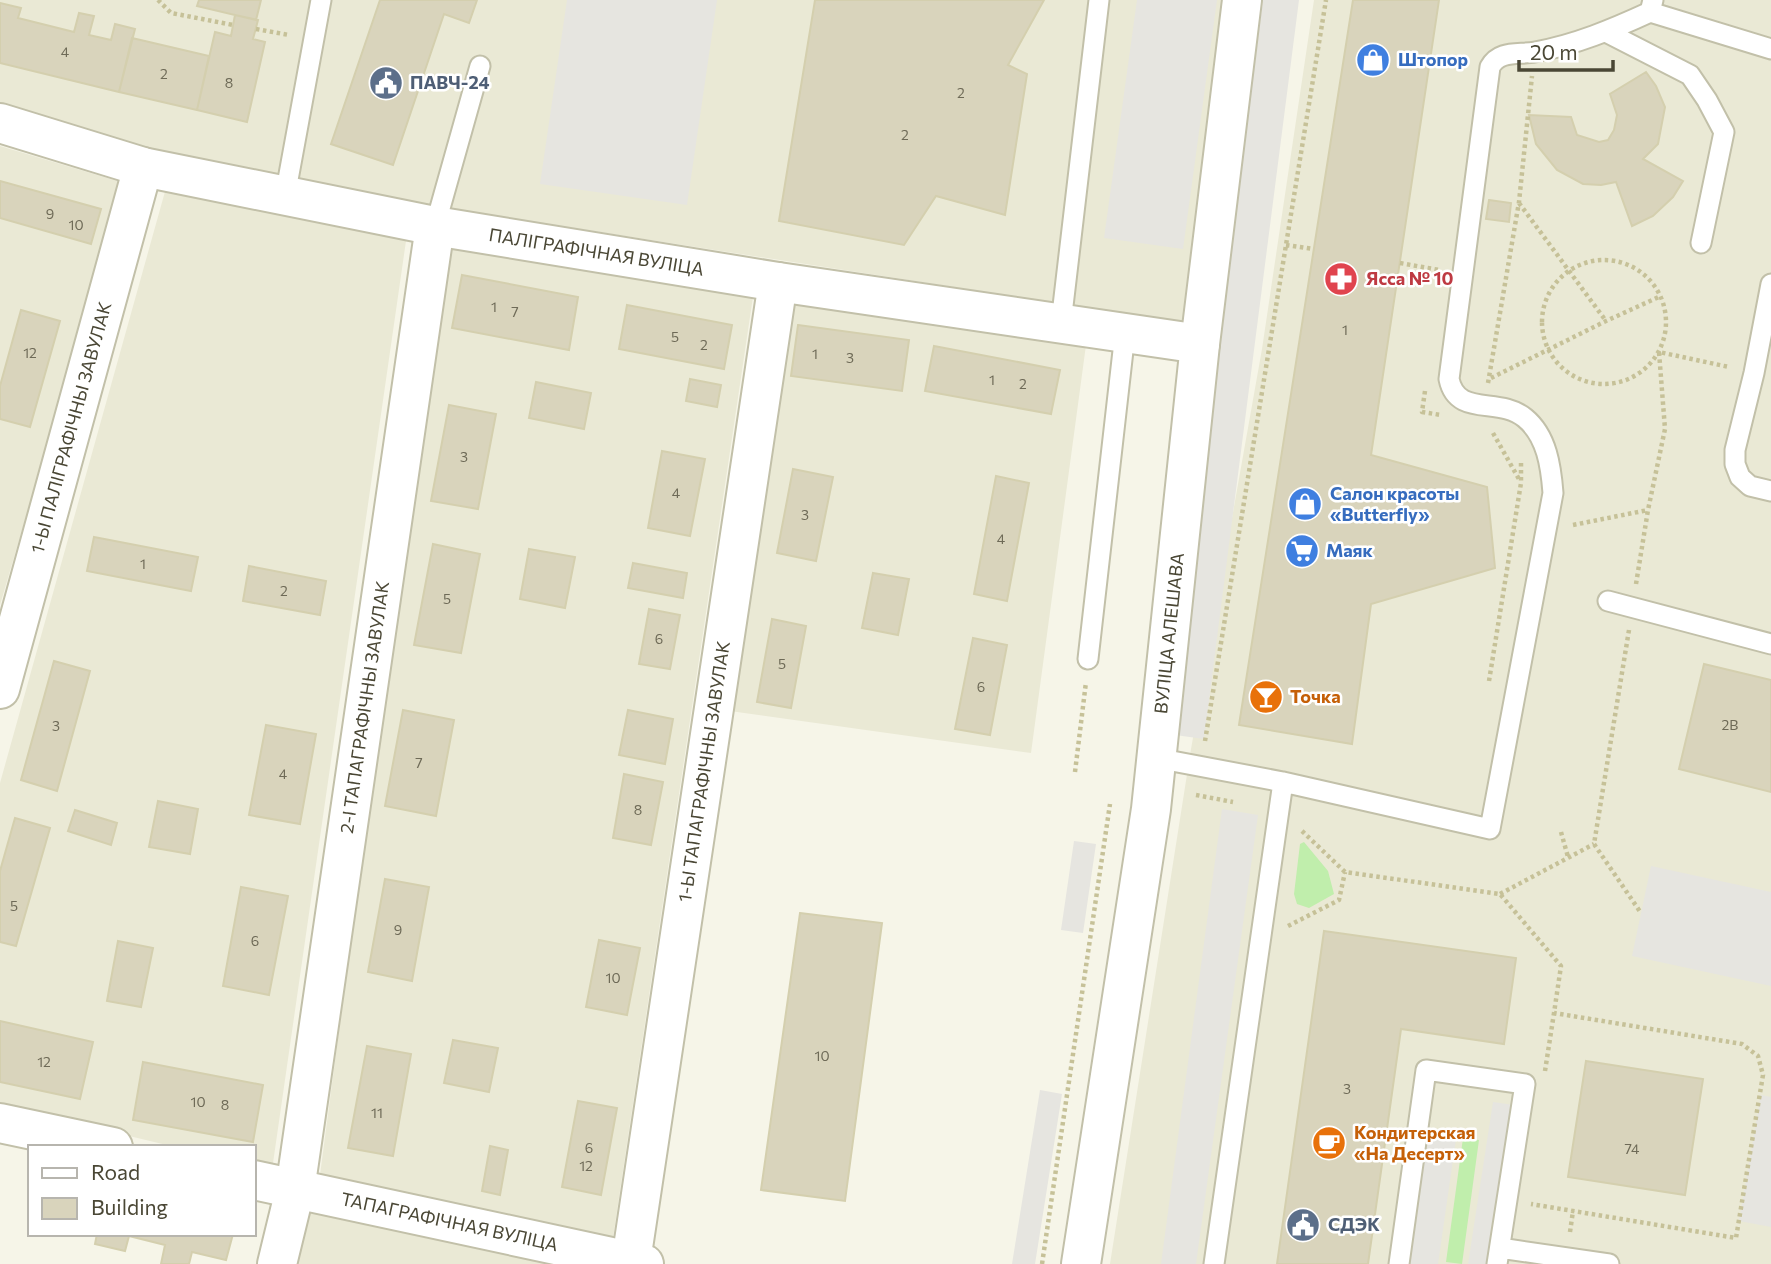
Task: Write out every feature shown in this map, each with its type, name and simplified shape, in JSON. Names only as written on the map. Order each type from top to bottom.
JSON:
[{"type":"street","name":"ВУЛІЦА АЛЕШАВА","points":[[1081,1264],[1147,835],[1200,344],[1242,0]]},
{"type":"street","name":"ПАЛІГРАФІЧНАЯ ВУЛІЦА","points":[[0,123],[143,167],[435,226],[778,282],[1200,344]]},
{"type":"street","name":"1-Ы ПАЛІГРАФІЧНЫ ЗАВУЛАК","points":[[0,689],[143,167]]},
{"type":"street","name":"2-І ТАПАГРАФІЧНЫ ЗАВУЛАК","points":[[277,1264],[295,1190],[435,226]]},
{"type":"street","name":"1-Ы ТАПАГРАФІЧНЫ ЗАВУЛАК","points":[[638,1263],[778,282]]},
{"type":"street","points":[[0,1123],[104,1145]]},
{"type":"street","name":"ТАПАГРАФІЧНАЯ ВУЛІЦА","points":[[256,1180],[638,1263]]},
{"type":"lane","points":[[285,196],[321,0]]},
{"type":"lane","points":[[1061,323],[1099,0]]},
{"type":"lane","points":[[1156,758],[1283,782],[1490,829],[1553,493],[1550,462],[1541,439],[1525,418],[1505,407],[1462,401],[1452,393],[1449,379],[1490,67],[1495,59],[1503,55],[1535,52],[1606,32],[1651,6],[1771,49]]},
{"type":"lane","points":[[1606,32],[1690,75],[1724,132],[1701,243]]},
{"type":"lane","points":[[435,226],[480,66]]},
{"type":"lane","points":[[1771,284],[1754,373],[1735,450],[1735,464],[1740,477],[1751,486],[1771,491]]},
{"type":"lane","points":[[1088,660],[1125,333]]},
{"type":"lane","points":[[1608,601],[1771,643]]},
{"type":"lane","points":[[1214,1264],[1283,782]]},
{"type":"lane","points":[[1399,1264],[1426,1070],[1525,1084],[1499,1256],[1609,1264]]},
{"type":"path","points":[[158,0],[171,13],[233,25]]},
{"type":"path","points":[[1200,766],[1326,0]]},
{"type":"path","points":[[256,29],[314,40]]},
{"type":"path","points":[[1535,52],[1519,202],[1490,379],[1477,404],[1548,530],[1648,510]]},
{"type":"path","points":[[1519,202],[1606,321]]},
{"type":"path","points":[[1286,245],[1313,249]]},
{"type":"path","points":[[1610,260],[1631,266],[1649,278],[1661,296],[1667,315],[1666,334],[1659,352],[1647,368],[1631,379],[1612,384],[1593,384],[1575,377],[1559,366],[1548,349],[1543,333],[1547,298],[1556,283],[1569,271],[1588,262],[1610,260]]},
{"type":"path","points":[[1400,263],[1440,270]]},
{"type":"path","points":[[1490,379],[1661,296]]},
{"type":"path","points":[[1659,352],[1754,373]]},
{"type":"path","points":[[1641,913],[1594,844],[1648,510],[1665,429],[1659,352]]},
{"type":"path","points":[[1075,772],[1088,660]]},
{"type":"path","points":[[1196,795],[1279,809],[1345,872],[1500,894],[1594,844]]},
{"type":"path","points":[[1042,1264],[1110,804]]},
{"type":"path","points":[[1561,832],[1568,857]]},
{"type":"path","points":[[1284,928],[1339,900],[1345,872]]},
{"type":"path","points":[[1500,894],[1561,966],[1543,1081]]},
{"type":"path","points":[[1523,1203],[1736,1238],[1761,1095],[1763,1074],[1758,1056],[1742,1044],[1555,1013]]},
{"type":"shaded area","points":[[0,0],[1227,0],[1191,324],[245,177],[0,105]]},
{"type":"shaded area","points":[[567,0],[717,0],[687,205],[540,184]]},
{"type":"shaded area","points":[[1137,0],[1217,0],[1183,249],[1104,238]]},
{"type":"shaded area","points":[[1263,0],[1299,0],[1204,739],[1168,734]]},
{"type":"shaded area","points":[[1314,0],[1771,0],[1771,1264],[1110,1264],[1191,749],[1262,349]]},
{"type":"shaded area","points":[[0,146],[124,183],[0,605]]},
{"type":"shaded area","points":[[166,188],[407,234],[272,1170],[256,1166],[256,1145],[167,1145],[0,1105],[0,783]]},
{"type":"shaded area","points":[[443,241],[754,290],[613,1238],[320,1175]]},
{"type":"shaded area","points":[[789,294],[1086,345],[1031,753],[730,711]]},
{"type":"shaded area","points":[[1222,809],[1258,815],[1196,1264],[1161,1264]]},
{"type":"shaded area","points":[[1074,841],[1096,844],[1083,933],[1061,930]]},
{"type":"shaded area","points":[[1651,866],[1771,892],[1771,986],[1632,956]]},
{"type":"shaded area","points":[[1040,1090],[1062,1094],[1035,1264],[1012,1264]]},
{"type":"shaded area","points":[[1761,1095],[1771,1097],[1771,1227],[1739,1221]]},
{"type":"shaded area","points":[[1493,1102],[1521,1106],[1497,1264],[1468,1264]]},
{"type":"shaded area","points":[[1418,1127],[1457,1132],[1438,1264],[1399,1264]]},
{"type":"shaded area","points":[[301,1208],[553,1264],[287,1264]]},
{"type":"green space","points":[[1304,842],[1328,871],[1334,894],[1309,908],[1297,904],[1294,894],[1300,844]]},
{"type":"green space","points":[[1463,1138],[1479,1140],[1462,1264],[1446,1262]]},
{"type":"building","points":[[199,0],[261,0],[256,20],[197,6]]},
{"type":"building","name":"ПАВЧ-24","points":[[380,0],[477,0],[469,23],[444,14],[393,165],[331,144]]},
{"type":"building","points":[[815,0],[1044,0],[1008,65],[1027,74],[1005,215],[936,196],[904,245],[779,221]]},
{"type":"building","points":[[1353,0],[1439,0],[1371,455],[1487,487],[1495,568],[1371,604],[1352,744],[1239,725]]},
{"type":"building","points":[[0,3],[21,8],[18,18],[74,32],[79,13],[94,16],[89,35],[111,40],[115,24],[135,29],[119,92],[0,63]]},
{"type":"building","points":[[235,15],[258,20],[253,39],[265,42],[247,122],[197,110],[215,32],[231,36]]},
{"type":"building","points":[[132,38],[209,56],[197,110],[119,92]]},
{"type":"building","points":[[1646,72],[1656,86],[1665,107],[1658,144],[1643,159],[1683,181],[1673,197],[1653,216],[1632,226],[1616,182],[1583,184],[1557,170],[1536,144],[1529,115],[1571,117],[1577,135],[1599,142],[1608,140],[1614,130],[1617,115],[1610,94]]},
{"type":"building","points":[[0,181],[101,209],[91,244],[0,218]]},
{"type":"building","points":[[1489,200],[1511,203],[1509,222],[1486,219]]},
{"type":"building","points":[[462,275],[578,297],[569,350],[452,328]]},
{"type":"building","points":[[627,305],[732,325],[724,369],[619,349]]},
{"type":"building","points":[[21,310],[60,321],[30,427],[0,419],[0,386]]},
{"type":"building","points":[[798,325],[909,340],[902,391],[791,376]]},
{"type":"building","points":[[934,346],[1060,370],[1051,414],[925,391]]},
{"type":"building","points":[[690,379],[721,385],[717,407],[686,401]]},
{"type":"building","points":[[536,382],[591,393],[584,429],[529,418]]},
{"type":"building","points":[[449,405],[496,414],[478,509],[431,501]]},
{"type":"building","points":[[662,451],[705,459],[690,536],[648,528]]},
{"type":"building","points":[[793,469],[833,477],[816,561],[777,553]]},
{"type":"building","points":[[996,476],[1029,483],[1007,601],[974,594]]},
{"type":"building","points":[[94,537],[198,557],[191,591],[87,571]]},
{"type":"building","points":[[433,544],[480,554],[461,653],[414,645]]},
{"type":"building","points":[[529,549],[575,557],[565,608],[520,599]]},
{"type":"building","points":[[633,563],[687,573],[683,598],[628,588]]},
{"type":"building","points":[[249,566],[326,581],[320,615],[243,601]]},
{"type":"building","points":[[873,573],[909,579],[898,635],[862,628]]},
{"type":"building","points":[[649,609],[680,615],[670,669],[639,664]]},
{"type":"building","points":[[772,619],[806,626],[791,708],[757,702]]},
{"type":"building","points":[[973,638],[1007,645],[990,735],[955,729]]},
{"type":"building","points":[[54,661],[90,671],[57,791],[21,780]]},
{"type":"building","points":[[1704,664],[1771,680],[1771,792],[1679,769]]},
{"type":"building","points":[[403,710],[454,720],[436,816],[385,806]]},
{"type":"building","points":[[628,710],[673,719],[665,764],[619,755]]},
{"type":"building","points":[[266,725],[316,734],[300,824],[249,815]]},
{"type":"building","points":[[624,774],[663,782],[651,845],[613,838]]},
{"type":"building","points":[[158,801],[198,809],[190,854],[149,847]]},
{"type":"building","points":[[75,810],[117,823],[111,845],[68,831]]},
{"type":"building","points":[[15,818],[50,828],[16,946],[0,942],[0,871]]},
{"type":"building","points":[[385,879],[429,887],[412,981],[368,972]]},
{"type":"building","points":[[241,887],[288,896],[269,995],[223,986]]},
{"type":"building","points":[[800,913],[882,923],[845,1201],[761,1190]]},
{"type":"building","points":[[1324,931],[1516,958],[1504,1044],[1401,1029],[1368,1264],[1277,1264]]},
{"type":"building","points":[[599,940],[640,948],[627,1015],[586,1007]]},
{"type":"building","points":[[118,941],[153,948],[141,1007],[107,1001]]},
{"type":"building","points":[[0,1021],[93,1042],[80,1099],[0,1082]]},
{"type":"building","points":[[453,1040],[498,1048],[489,1092],[444,1083]]},
{"type":"building","points":[[367,1046],[411,1054],[393,1156],[348,1148]]},
{"type":"building","points":[[1586,1061],[1703,1079],[1685,1195],[1568,1177]]},
{"type":"building","points":[[143,1062],[263,1085],[253,1142],[133,1120]]},
{"type":"building","points":[[578,1101],[617,1108],[601,1195],[562,1187]]},
{"type":"building","points":[[490,1146],[508,1150],[500,1195],[482,1191]]},
{"type":"building","points":[[97,1236],[129,1236],[125,1251],[95,1244]]},
{"type":"building","points":[[129,1236],[232,1236],[226,1260],[192,1252],[189,1264],[161,1264],[165,1245]]},
{"type":"place","name":"Штопор","points":[[1373,60]]},
{"type":"place","name":"ПАВЧ-24","points":[[386,83]]},
{"type":"place","name":"Ясса № 10","points":[[1341,279]]},
{"type":"place","name":"Салон красоты «Butterfly»","points":[[1305,504]]},
{"type":"place","name":"Маяк","points":[[1302,551]]},
{"type":"place","name":"Точка","points":[[1266,697]]},
{"type":"place","name":"Кондитерская «На Десерт»","points":[[1329,1143]]},
{"type":"place","name":"СДЭК","points":[[1303,1225]]}]
